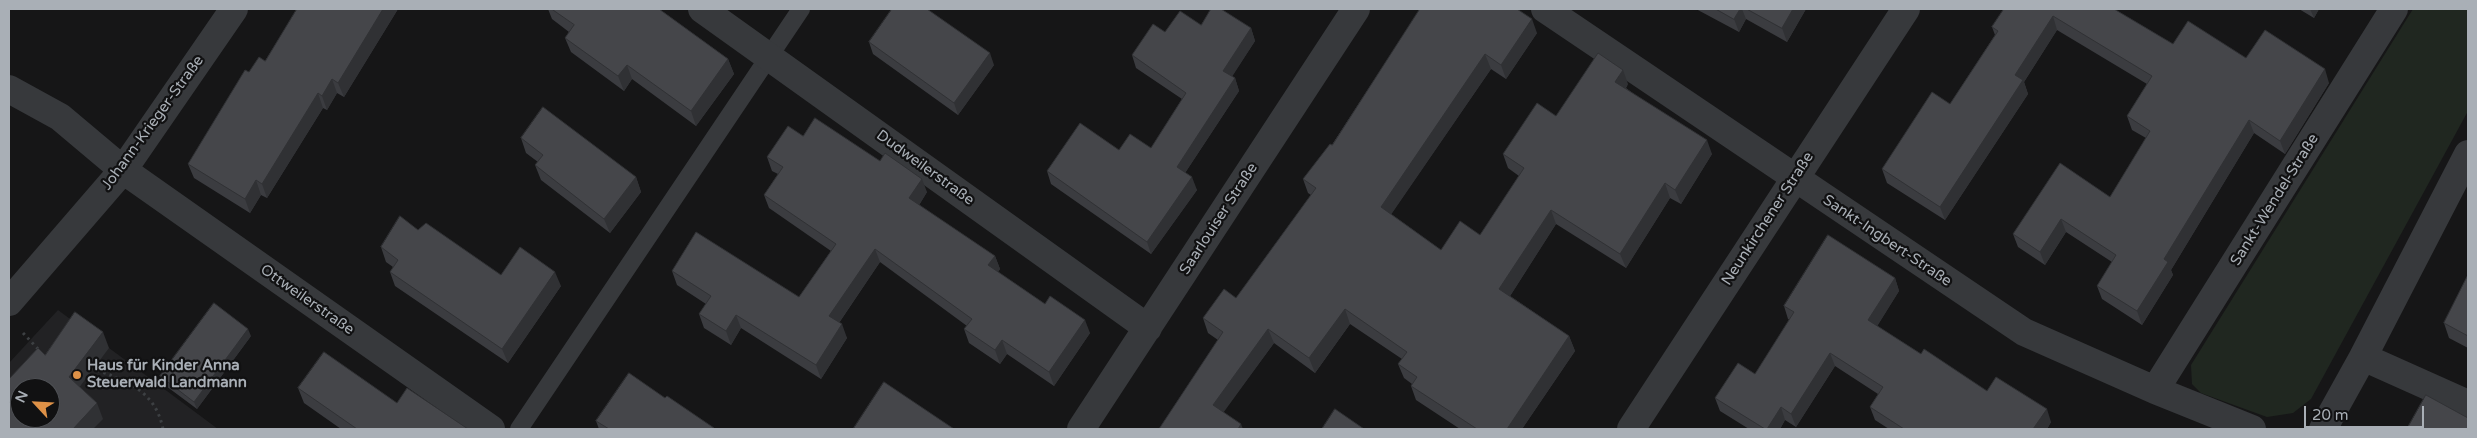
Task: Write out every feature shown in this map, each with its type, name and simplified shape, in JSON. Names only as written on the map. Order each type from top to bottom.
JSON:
[{"type":"street","name":"Johann-Krieger-Straße","points":[[9,302],[123,170],[234,9]]},
{"type":"street","name":"Dudweilerstraße","points":[[702,9],[771,56],[1148,328]]},
{"type":"street","name":"Saarlouiser Straße","points":[[1081,429],[1356,9]]},
{"type":"street","name":"Sankt-Ingbert-Straße","points":[[1545,9],[2024,332],[2156,390],[2252,429]]},
{"type":"street","name":"Neunkirchener Straße","points":[[1631,429],[1906,9]]},
{"type":"street","name":"Sankt-Wendel-Straße","points":[[2156,390],[2394,9]]},
{"type":"street","name":"Ottweilerstraße","points":[[9,89],[60,117],[123,170],[491,429]]},
{"type":"street","points":[[2323,429],[2363,357],[2468,154]]},
{"type":"street","points":[[2363,357],[2468,404]]},
{"type":"lane","points":[[519,429],[801,9]]},
{"type":"path","points":[[29,341],[43,354]]},
{"type":"path","points":[[85,366],[128,381],[144,393],[153,405],[163,429]]},
{"type":"shaded area","points":[[2413,9],[2468,9],[2468,111],[2311,399],[2293,413],[2267,417],[2201,393],[2192,384],[2191,365]]},
{"type":"shaded area","name":"Haus für Kinder Anna Steuerwald Landmann","points":[[58,310],[218,429],[9,429],[9,363]]},
{"type":"building","points":[[297,9],[383,9],[338,83],[332,79],[322,96],[318,93],[262,184],[256,180],[245,199],[188,164],[245,70],[249,72],[259,57],[265,61]]},
{"type":"building","points":[[552,9],[659,9],[728,59],[691,111],[627,65],[618,76],[565,38],[574,25]]},
{"type":"building","points":[[892,9],[927,9],[990,53],[954,103],[869,42]]},
{"type":"building","points":[[1211,9],[1221,9],[1251,28],[1223,71],[1235,78],[1177,167],[1192,177],[1147,242],[1047,171],[1080,123],[1119,150],[1130,134],[1151,148],[1186,93],[1132,55],[1153,24],[1165,32],[1180,11],[1201,25]]},
{"type":"building","points":[[1420,9],[1517,9],[1532,19],[1501,65],[1485,54],[1381,207],[1441,250],[1460,221],[1480,235],[1524,168],[1503,154],[1537,103],[1556,116],[1598,53],[1623,70],[1615,82],[1707,140],[1675,190],[1665,183],[1620,254],[1551,210],[1499,289],[1569,336],[1507,429],[1477,429],[1411,386],[1417,377],[1398,364],[1407,352],[1345,309],[1309,358],[1268,329],[1213,405],[1241,424],[1238,429],[1159,429],[1223,332],[1203,318],[1224,289],[1236,298],[1316,188],[1303,179],[1330,144],[1332,145]]},
{"type":"building","points":[[1716,9],[1740,9],[1734,19]]},
{"type":"building","points":[[1747,9],[1793,9],[1782,28]]},
{"type":"building","points":[[2004,9],[2114,9],[2173,44],[2188,21],[2246,58],[2265,30],[2325,69],[2280,141],[2249,120],[2164,259],[2168,262],[2137,311],[2097,286],[2116,255],[2061,219],[2040,252],[2013,234],[2060,163],[2110,197],[2150,131],[2127,116],[2152,76],[2053,16],[2015,75],[2023,80],[1940,207],[1882,169],[1932,92],[1950,104],[1998,31],[1992,27]]},
{"type":"building","points":[[543,107],[636,177],[604,219],[535,165],[543,155],[521,138]]},
{"type":"building","points":[[815,118],[880,161],[885,153],[922,179],[909,198],[995,256],[988,265],[1045,304],[1050,296],[1085,320],[1049,372],[1002,340],[995,350],[964,329],[972,319],[875,249],[829,316],[842,324],[816,365],[736,315],[726,331],[699,314],[711,296],[672,271],[696,232],[799,297],[836,244],[764,195],[783,167],[767,157],[788,126],[803,136]]},
{"type":"building","points":[[400,216],[418,230],[426,223],[501,275],[520,247],[555,272],[502,349],[390,272],[398,260],[381,247]]},
{"type":"building","points":[[1828,235],[1895,278],[1868,320],[1921,354],[1924,349],[1987,391],[1996,377],[2047,409],[2033,429],[1904,429],[1870,407],[1883,387],[1830,353],[1791,414],[1781,407],[1767,429],[1715,398],[1738,363],[1755,374],[1794,312],[1784,306]]},
{"type":"building","points":[[2468,275],[2468,336],[2444,323]]},
{"type":"building","points":[[214,303],[248,329],[194,402],[160,376]]},
{"type":"building","points":[[75,312],[103,332],[69,377],[97,403],[73,429],[9,429],[9,379],[38,348],[45,355]]},
{"type":"building","points":[[324,352],[397,403],[407,388],[468,429],[357,429],[298,388]]},
{"type":"building","points":[[629,373],[714,428],[609,429],[596,421]]},
{"type":"building","points":[[884,382],[954,429],[854,428]]},
{"type":"building","points":[[2426,395],[2468,418],[2468,429],[2407,429]]},
{"type":"building","points":[[1335,409],[1364,429],[1322,429]]},
{"type":"place","name":"Haus für Kinder Anna Steuerwald Landmann","points":[[77,375]]}]
